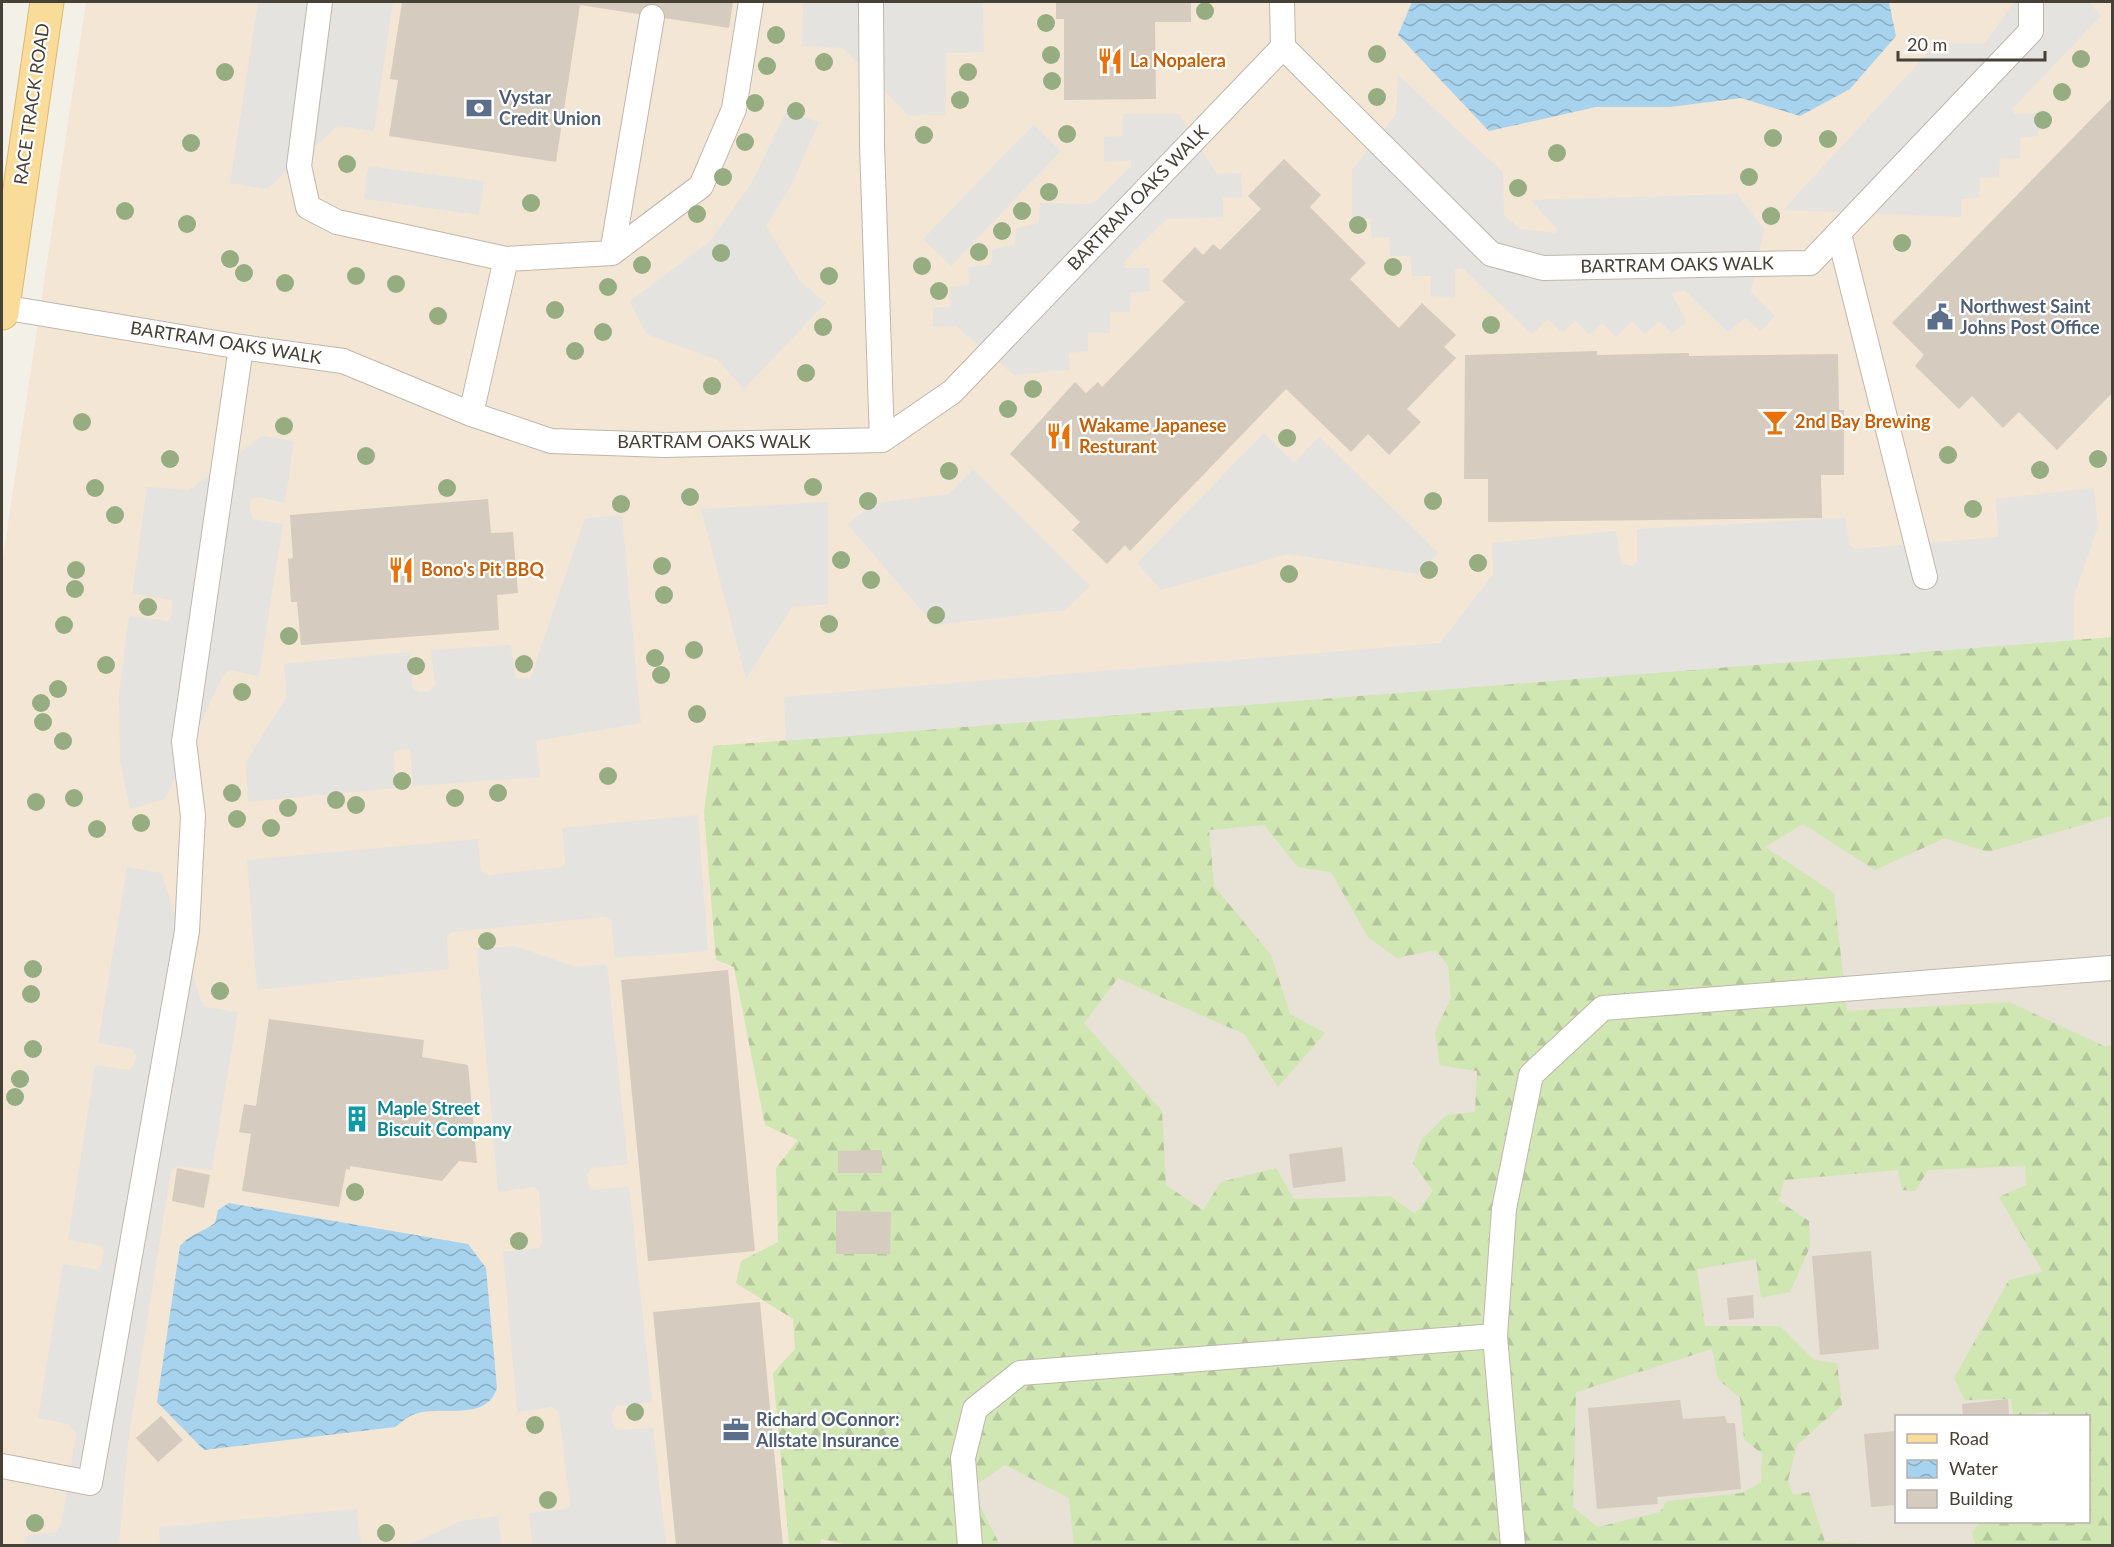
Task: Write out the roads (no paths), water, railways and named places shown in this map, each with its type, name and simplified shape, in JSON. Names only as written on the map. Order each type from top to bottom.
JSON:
[{"type":"main road","name":"RACE TRACK ROAD","points":[[2,309],[47,2]]},
{"type":"lane","points":[[320,2],[299,166],[308,207],[337,222],[506,259],[612,253],[701,186],[734,109],[751,2]]},
{"type":"lane","points":[[871,2],[872,145],[882,440]]},
{"type":"lane","points":[[1282,2],[1282,47]]},
{"type":"lane","name":"BARTRAM OAKS WALK","points":[[2,309],[343,361],[471,414],[551,441],[664,445],[882,440],[952,392],[1282,47],[1491,254],[1543,268],[1810,263],[2031,31],[2031,2]]},
{"type":"lane","points":[[612,253],[652,17]]},
{"type":"lane","points":[[1839,234],[1925,577]]},
{"type":"lane","points":[[471,414],[506,259]]},
{"type":"lane","points":[[2,1466],[90,1483],[187,931],[193,816],[184,742],[241,347]]},
{"type":"lane","points":[[1513,1545],[1496,1336],[1504,1209],[1531,1075],[1603,1008],[2111,968]]},
{"type":"lane","points":[[970,1545],[963,1458],[975,1409],[1020,1373],[1496,1336]]},
{"type":"water","points":[[1412,2],[1889,2],[1896,36],[1850,89],[1800,116],[1741,98],[1670,107],[1596,107],[1489,131],[1398,35]]},
{"type":"water","points":[[229,1203],[468,1244],[486,1268],[497,1388],[491,1399],[482,1406],[471,1409],[421,1412],[408,1417],[395,1427],[204,1450],[157,1402],[180,1246],[215,1223],[218,1210]]},
{"type":"place","name":"La Nopalera","points":[[1110,61]]},
{"type":"place","name":"Vystar Credit Union","points":[[479,108]]},
{"type":"place","name":"Northwest Saint Johns Post Office","points":[[1940,317]]},
{"type":"place","name":"2nd Bay Brewing","points":[[1775,422]]},
{"type":"place","name":"Wakame Japanese Resturant","points":[[1059,436]]},
{"type":"place","name":"Bono's Pit BBQ","points":[[401,570]]},
{"type":"place","name":"Maple Street Biscuit Company","points":[[357,1119]]},
{"type":"place","name":"Richard OConnor: Allstate Insurance","points":[[736,1430]]}]
